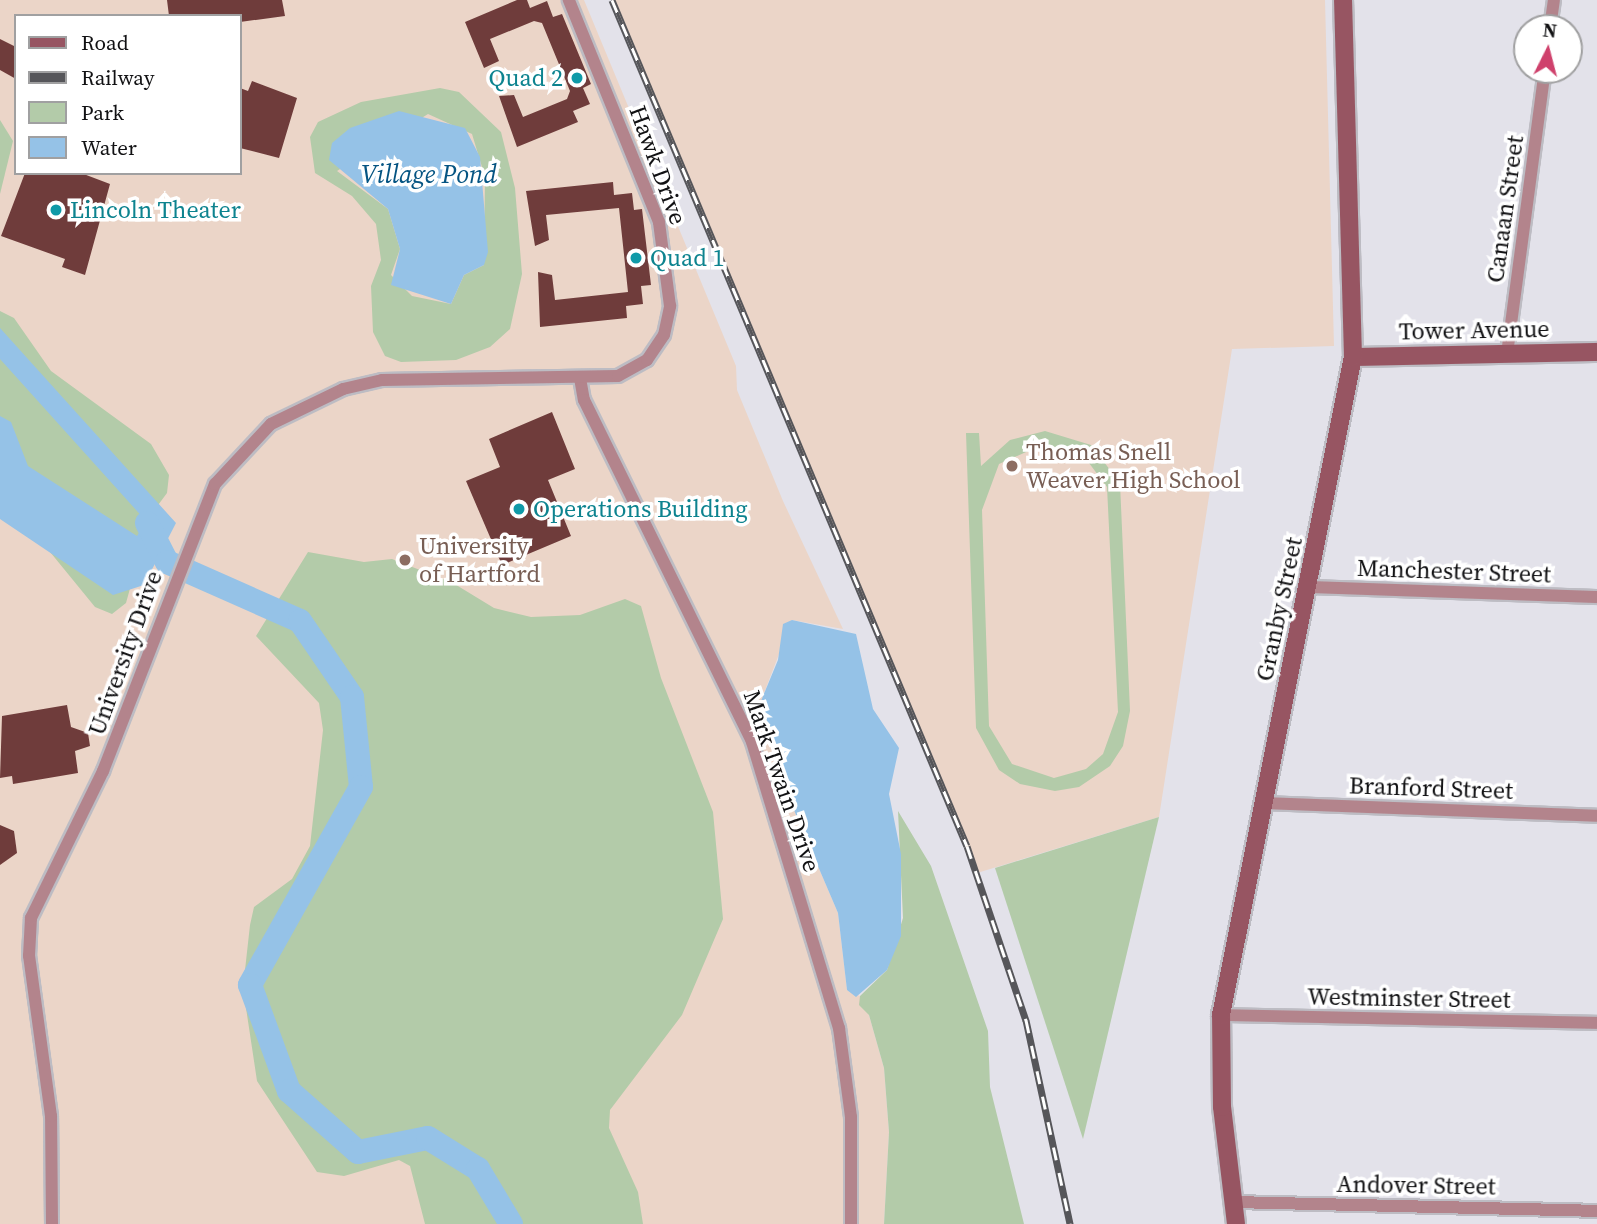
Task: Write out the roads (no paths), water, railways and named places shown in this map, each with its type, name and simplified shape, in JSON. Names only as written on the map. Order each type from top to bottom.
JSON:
[{"type":"main road","name":"Granby Street","points":[[1236,1224],[1222,1107],[1221,1015],[1310,587],[1353,357],[1343,0]]},
{"type":"main road","name":"Tower Avenue","points":[[1353,357],[1597,352]]},
{"type":"street","name":"Hawk Drive","points":[[569,0],[652,198],[670,306],[664,335],[643,364],[618,376],[580,379]]},
{"type":"street","name":"Canaan Street","points":[[1507,354],[1543,84]]},
{"type":"street","name":"University Drive","points":[[52,1224],[50,1100],[29,926],[103,771],[186,547],[230,463],[271,424],[309,401],[382,380],[580,379]]},
{"type":"street","name":"Mark Twain Drive","points":[[580,379],[584,400],[752,742],[839,1028],[851,1117],[852,1224]]},
{"type":"street","name":"Manchester Street","points":[[1310,587],[1597,597]]},
{"type":"street","name":"Branford Street","points":[[1264,803],[1597,816]]},
{"type":"street","name":"Westminster Street","points":[[1221,1015],[1597,1023]]},
{"type":"street","name":"Andover Street","points":[[1233,1202],[1597,1211]]},
{"type":"water","name":"Village Pond","points":[[399,111],[465,128],[480,157],[488,252],[484,265],[464,275],[451,304],[391,285],[400,249],[388,209],[329,160],[332,143],[350,128]]},
{"type":"water","points":[[0,328],[176,523],[144,585],[113,595],[0,519],[0,416],[11,422],[28,466],[137,536],[146,521],[0,359]]},
{"type":"water","points":[[792,620],[856,634],[873,709],[899,748],[889,794],[901,854],[901,936],[887,970],[856,997],[847,990],[838,913],[785,789],[761,701],[778,660],[783,624]]},
{"type":"waterway","points":[[147,523],[167,562],[300,621],[352,697],[361,787],[250,985],[289,1091],[358,1152],[428,1138],[478,1169],[511,1224]]},
{"type":"railway","points":[[612,0],[967,846],[1026,1020],[1070,1224]]},
{"type":"place","name":"Quad 2","points":[[577,78]]},
{"type":"place","name":"Lincoln Theater","points":[[56,210]]},
{"type":"place","name":"Quad 1","points":[[636,258]]},
{"type":"place","name":"Thomas Snell Weaver High School","points":[[1012,466]]},
{"type":"place","name":"Operations Building","points":[[519,509]]},
{"type":"place","name":"University of Hartford","points":[[405,560]]}]
